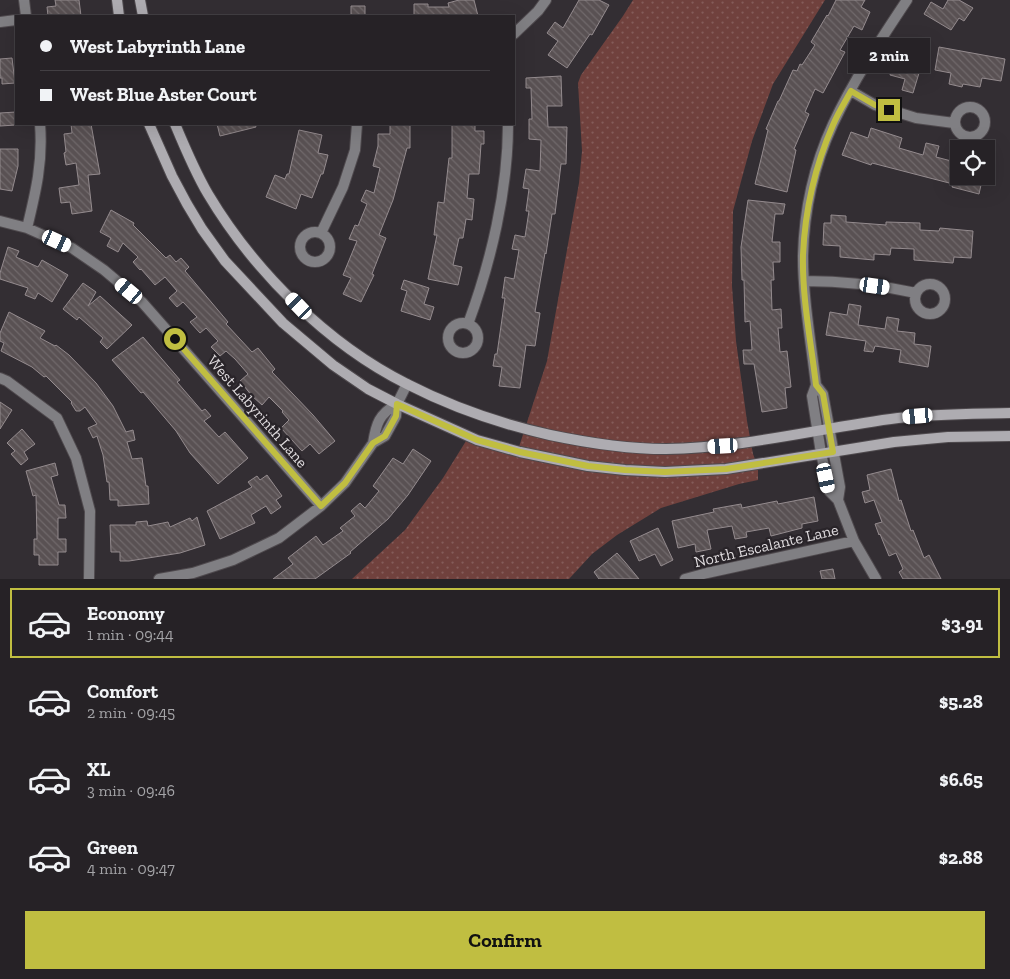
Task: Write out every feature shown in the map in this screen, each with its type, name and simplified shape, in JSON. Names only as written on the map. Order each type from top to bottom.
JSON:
[{"type":"street","points":[[24,0],[26,15]]},
{"type":"street","points":[[117,0],[119,15]]},
{"type":"street","points":[[140,0],[143,15]]},
{"type":"street","points":[[515,33],[538,11],[546,0]]},
{"type":"street","points":[[876,579],[854,541],[838,500],[829,491],[812,396],[816,385],[804,281],[803,255],[809,199],[833,124],[907,0]]},
{"type":"street","points":[[0,22],[15,20]]},
{"type":"street","points":[[851,91],[875,105],[916,118],[954,123]]},
{"type":"street","points":[[27,228],[38,183],[42,148],[40,125]]},
{"type":"street","points":[[149,125],[172,176],[187,204],[225,261],[283,323],[332,365],[368,389],[477,440],[520,452],[588,466],[665,472],[726,469],[894,442],[1010,436]]},
{"type":"street","points":[[175,125],[207,193],[244,246],[299,306],[346,346],[407,384],[476,414],[519,428],[584,443],[625,448],[665,449],[723,446],[772,440],[904,418],[1010,413]]},
{"type":"street","points":[[321,233],[343,187],[355,150],[356,125]]},
{"type":"street","points":[[468,324],[486,271],[497,218],[508,143],[508,125]]},
{"type":"street","name":"West Labyrinth Lane","points":[[0,221],[27,228],[72,248],[104,270],[142,302],[321,506]]},
{"type":"street","points":[[804,281],[856,283],[916,293]]},
{"type":"street","points":[[0,378],[7,380],[57,418],[76,458],[90,511],[89,579]]},
{"type":"street","points":[[159,579],[193,573],[233,560],[279,538],[321,506],[345,483],[373,443],[385,436],[396,416],[397,404],[407,384]]},
{"type":"street","points":[[816,385],[823,394],[840,486],[838,500]]},
{"type":"street","name":"North Escalante Lane","points":[[685,579],[854,541]]},
{"type":"shaded area","points":[[633,0],[825,0],[773,84],[752,141],[733,211],[732,286],[736,341],[747,421],[753,454],[758,467],[758,480],[661,508],[617,535],[592,554],[569,579],[352,579],[405,530],[443,478],[466,441],[516,456],[547,361],[579,183],[582,151],[578,83],[581,75]]},
{"type":"building","points":[[55,0],[79,0],[81,15],[48,15],[47,7],[56,6]]},
{"type":"building","points":[[459,0],[474,0],[478,15],[414,15],[414,4],[428,4],[428,7],[449,7],[448,3]]},
{"type":"building","points":[[579,0],[599,0],[609,5],[592,35],[590,34],[567,68],[548,55],[558,41],[547,33],[555,22],[563,28]]},
{"type":"building","points":[[836,0],[865,0],[861,7],[870,12],[862,30],[854,26],[840,50],[845,52],[823,93],[815,89],[805,112],[809,114],[794,149],[796,150],[787,192],[755,184],[768,130],[766,129],[778,101],[793,70],[797,71],[800,64],[802,65],[815,45],[811,42]]},
{"type":"building","points":[[948,0],[959,0],[973,8],[964,21],[959,18],[951,30],[924,14],[931,2],[943,9]]},
{"type":"building","points":[[351,6],[365,6],[365,15],[351,15]]},
{"type":"building","points":[[939,47],[1005,59],[1001,81],[982,78],[980,87],[963,84],[962,87],[949,84],[951,73],[935,70]]},
{"type":"building","points":[[895,56],[922,63],[913,93],[902,90],[905,79],[890,75]]},
{"type":"building","points":[[12,58],[15,83],[2,84],[2,78],[0,78],[0,59]]},
{"type":"building","points":[[561,76],[562,106],[547,106],[548,127],[567,127],[566,164],[561,164],[555,214],[552,214],[545,253],[535,312],[540,313],[535,346],[526,345],[520,388],[499,386],[502,367],[493,366],[495,354],[497,354],[505,298],[502,298],[505,277],[514,279],[519,250],[512,249],[515,235],[525,237],[529,211],[526,211],[529,189],[523,188],[526,169],[540,171],[541,140],[529,139],[529,119],[532,119],[531,88],[526,88],[526,78]]},
{"type":"building","points":[[15,112],[16,125],[0,126],[0,113]]},
{"type":"building","points":[[71,125],[91,125],[100,174],[88,175],[92,211],[72,214],[70,202],[61,203],[59,188],[79,185],[76,163],[66,165],[64,153],[66,152],[64,134],[72,133]]},
{"type":"building","points":[[217,125],[255,125],[256,127],[220,136]]},
{"type":"building","points":[[390,125],[410,125],[410,148],[407,148],[393,200],[379,235],[386,238],[372,274],[374,275],[361,302],[343,294],[351,278],[343,275],[357,241],[349,239],[355,225],[358,226],[367,204],[361,201],[366,190],[374,193],[380,168],[373,166],[378,146],[378,134],[390,134]]},
{"type":"building","points":[[452,125],[475,125],[475,131],[484,131],[484,144],[481,144],[479,174],[469,174],[467,198],[474,199],[472,220],[466,219],[463,238],[459,238],[453,265],[462,267],[458,285],[428,279],[437,235],[434,235],[438,202],[444,203],[449,158],[452,158]]},
{"type":"building","points":[[871,128],[902,138],[899,148],[923,155],[926,143],[939,146],[936,157],[950,161],[950,183],[872,163],[871,165],[842,155],[851,132],[868,138]]},
{"type":"building","points":[[299,130],[322,135],[318,153],[328,155],[323,174],[321,174],[312,198],[301,194],[296,209],[266,197],[275,175],[285,179],[287,174],[289,174]]},
{"type":"building","points":[[0,149],[18,149],[18,166],[12,191],[0,189]]},
{"type":"building","points":[[953,185],[981,185],[979,194],[952,187]]},
{"type":"building","points":[[748,200],[785,204],[783,214],[775,214],[772,242],[780,242],[780,262],[773,262],[774,280],[771,280],[772,310],[781,309],[782,328],[778,328],[780,352],[787,351],[791,387],[785,388],[787,408],[762,412],[754,364],[744,364],[743,350],[752,350],[750,321],[745,322],[741,247]]},
{"type":"building","points":[[111,210],[134,223],[133,225],[166,258],[170,255],[176,262],[181,258],[189,267],[185,271],[228,322],[226,324],[252,352],[258,348],[275,369],[272,372],[335,441],[319,454],[310,444],[302,451],[281,428],[289,420],[283,411],[269,397],[262,405],[252,396],[240,381],[248,374],[226,351],[220,356],[211,347],[218,341],[206,328],[200,333],[190,322],[197,317],[183,302],[177,307],[169,298],[177,291],[165,277],[155,285],[133,262],[138,257],[123,243],[118,252],[107,246],[111,238],[100,232]]},
{"type":"building","points":[[831,215],[846,216],[846,222],[886,225],[886,222],[920,223],[920,230],[939,231],[940,228],[973,231],[971,258],[954,257],[953,263],[914,260],[914,249],[891,248],[890,255],[874,254],[874,260],[840,257],[840,246],[823,245],[824,223],[831,223]]},
{"type":"building","points":[[8,247],[19,251],[16,257],[38,267],[42,260],[68,275],[52,302],[38,293],[35,299],[25,295],[28,288],[0,279]]},
{"type":"building","points":[[404,280],[429,288],[424,304],[434,307],[430,320],[401,311],[407,291],[401,289]]},
{"type":"building","points":[[83,283],[96,292],[88,306],[100,296],[132,325],[107,349],[100,342],[103,338],[79,317],[77,320],[63,309]]},
{"type":"building","points":[[849,304],[861,306],[858,325],[885,329],[887,317],[899,319],[897,331],[915,333],[914,344],[931,346],[928,367],[899,362],[901,350],[875,346],[873,352],[864,351],[866,341],[826,335],[830,312],[847,315]]},
{"type":"building","points":[[9,312],[45,331],[40,338],[56,345],[69,355],[96,383],[113,406],[126,432],[133,430],[135,440],[127,442],[132,459],[142,458],[146,486],[148,486],[149,504],[118,506],[118,500],[110,500],[109,482],[107,482],[103,455],[97,436],[93,438],[88,428],[97,424],[85,407],[80,411],[76,411],[72,402],[46,376],[44,377],[32,367],[1,351],[4,343],[0,341],[0,333]]},
{"type":"building","points":[[143,337],[180,380],[177,382],[202,411],[205,409],[211,416],[204,421],[219,437],[225,432],[248,458],[218,484],[190,453],[176,431],[143,392],[141,393],[112,360]]},
{"type":"building","points":[[0,402],[12,410],[0,429]]},
{"type":"building","points":[[22,429],[35,444],[24,452],[28,459],[21,465],[11,454],[15,451],[7,443]]},
{"type":"building","points":[[413,449],[431,461],[408,495],[388,519],[351,553],[315,579],[273,579],[293,564],[288,558],[316,536],[323,545],[343,531],[340,528],[355,516],[351,511],[360,503],[365,508],[379,491],[373,486],[393,458],[403,464]]},
{"type":"building","points":[[55,463],[58,475],[51,477],[59,505],[65,505],[66,518],[58,518],[58,539],[66,539],[66,552],[58,552],[58,565],[39,565],[39,555],[34,555],[34,539],[37,539],[36,495],[33,496],[26,471]]},
{"type":"building","points":[[891,469],[899,501],[901,500],[911,531],[913,530],[924,558],[929,555],[941,579],[903,579],[899,572],[903,569],[896,553],[889,556],[879,535],[875,524],[882,522],[874,500],[865,503],[862,492],[870,490],[867,475]]},
{"type":"building","points":[[267,475],[282,496],[276,500],[281,507],[271,514],[266,506],[251,515],[255,523],[220,539],[207,511],[252,487],[248,482],[257,476],[260,480]]},
{"type":"building","points":[[814,497],[818,521],[802,524],[802,528],[771,536],[769,528],[746,532],[747,537],[735,539],[732,526],[707,530],[711,549],[696,552],[695,544],[678,548],[672,521],[714,512],[713,509],[741,504],[742,508],[777,501],[778,504]]},
{"type":"building","points":[[197,517],[205,545],[180,553],[129,561],[120,561],[120,552],[111,552],[110,525],[136,525],[136,522],[147,521],[148,526],[168,522],[170,527],[190,518],[192,521]]},
{"type":"building","points":[[658,528],[673,560],[661,566],[655,554],[639,561],[630,541]]},
{"type":"building","points":[[617,553],[639,579],[599,579],[594,572]]},
{"type":"building","points":[[833,569],[835,579],[822,579],[820,571]]},
{"type":"route","points":[[175,339],[321,506],[345,483],[373,443],[385,436],[396,416],[397,404],[477,440],[520,452],[588,466],[665,472],[726,469],[833,452],[823,394],[816,385],[804,281],[803,255],[807,207],[818,166],[833,124],[851,91],[875,105],[889,110]]}]
